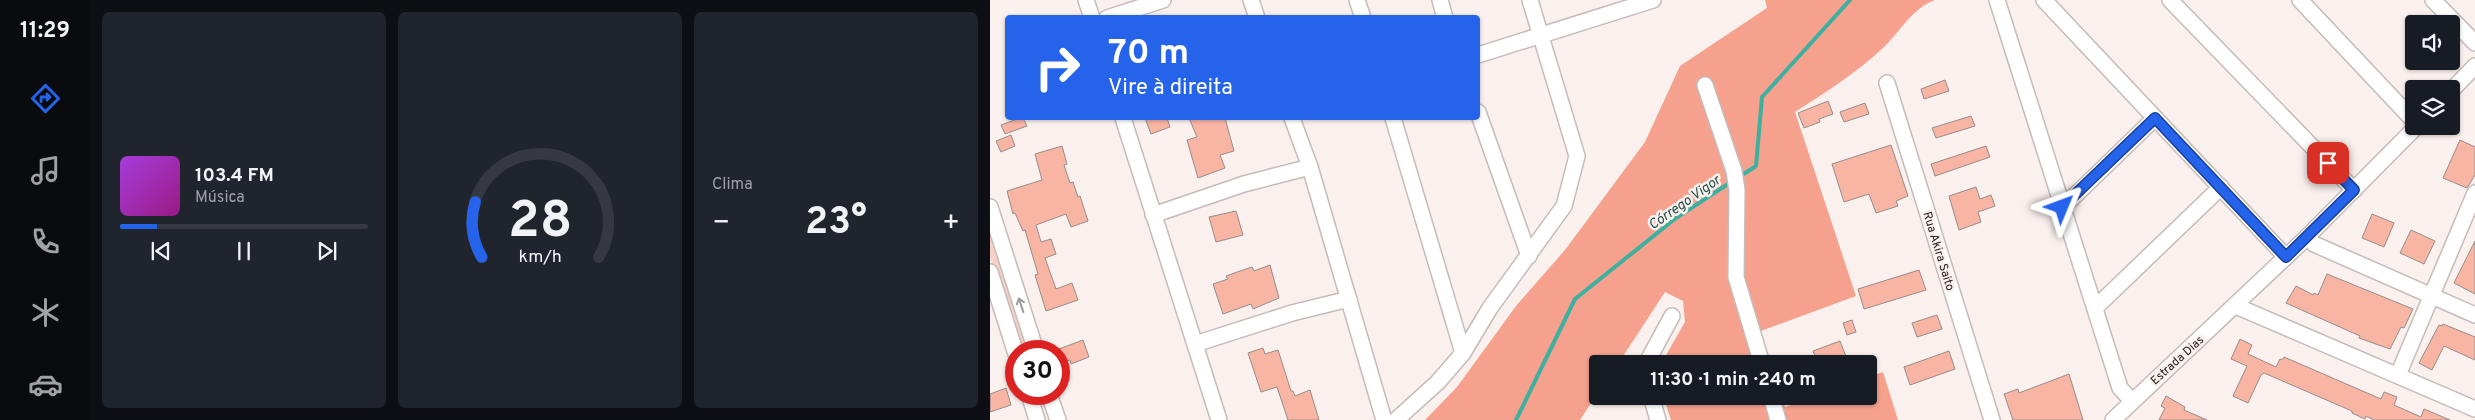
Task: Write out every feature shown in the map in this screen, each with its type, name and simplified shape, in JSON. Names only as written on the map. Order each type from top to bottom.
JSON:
[{"type":"street","points":[[1086,0],[1091,15]]},
{"type":"street","points":[[1116,15],[1163,0]]},
{"type":"street","points":[[1251,0],[1256,15]]},
{"type":"street","points":[[1357,0],[1361,15]]},
{"type":"street","points":[[1440,0],[1444,15]]},
{"type":"street","points":[[1396,420],[1438,382],[1463,353],[1490,308],[1564,206],[1577,156],[1530,0]]},
{"type":"street","points":[[1480,54],[1541,36],[1619,5],[1653,0]]},
{"type":"street","points":[[1997,0],[2120,388],[2132,401]]},
{"type":"street","points":[[2044,0],[2286,257]]},
{"type":"street","points":[[2170,0],[2354,190]]},
{"type":"street","points":[[2300,0],[2405,111]]},
{"type":"street","points":[[2433,0],[2475,43]]},
{"type":"street","points":[[2460,81],[2475,66]]},
{"type":"street","name":"Rua Akira Saito","points":[[1887,83],[1992,420]]},
{"type":"street","points":[[1704,85],[1734,171],[1737,190],[1736,277],[1759,355]]},
{"type":"street","points":[[1480,118],[1529,256]]},
{"type":"street","points":[[2062,207],[2155,118]]},
{"type":"street","points":[[1124,120],[1194,344],[1220,420]]},
{"type":"street","points":[[1293,120],[1310,167],[1384,420]]},
{"type":"street","points":[[1394,120],[1463,353]]},
{"type":"street","name":"Estrada Dias","points":[[2112,418],[2236,306],[2286,257],[2308,241],[2354,190],[2408,135]]},
{"type":"street","points":[[1153,215],[1244,184],[1310,167]]},
{"type":"street","points":[[2094,308],[2220,187]]},
{"type":"street","points":[[2398,375],[2431,296],[2470,218],[2475,193]]},
{"type":"street","points":[[990,207],[1032,340]]},
{"type":"street","points":[[2308,241],[2475,315]]},
{"type":"street","points":[[990,272],[1012,340]]},
{"type":"street","points":[[1194,344],[1292,313],[1349,299]]},
{"type":"street","points":[[2236,306],[2475,409]]},
{"type":"street","points":[[1651,355],[1672,316]]},
{"type":"street","points":[[1032,405],[1037,420]]},
{"type":"street","points":[[1052,405],[1057,420]]},
{"type":"street","points":[[1654,405],[1658,420]]},
{"type":"street","points":[[1774,405],[1778,420]]},
{"type":"shaded area","points":[[1765,0],[1935,0],[1920,8],[1885,46],[1864,64],[1795,112],[1856,296],[1758,332],[1766,355],[1666,355],[1685,322],[1683,301],[1665,292],[1624,355],[1589,355],[1590,405],[1580,420],[1425,420],[1457,387],[1516,306],[1565,250],[1645,142],[1680,66],[1767,8]]},
{"type":"shaded area","points":[[990,218],[1029,340],[1016,340],[990,257]]},
{"type":"shaded area","points":[[1883,372],[1898,420],[1671,420],[1666,405],[1784,405],[1785,407],[1790,405],[1877,405],[1877,374]]},
{"type":"building","points":[[1945,80],[1949,91],[1924,99],[1921,89]]},
{"type":"building","points":[[1828,101],[1833,114],[1819,119],[1820,122],[1804,128],[1798,113]]},
{"type":"building","points":[[1865,103],[1869,114],[1844,122],[1840,112]]},
{"type":"building","points":[[1971,116],[1975,126],[1936,138],[1932,128]]},
{"type":"building","points":[[1015,120],[1024,120],[1027,126],[1005,134],[1001,125]]},
{"type":"building","points":[[1146,120],[1168,120],[1170,127],[1151,134]]},
{"type":"building","points":[[1190,120],[1226,120],[1234,151],[1220,155],[1225,168],[1198,178],[1187,140],[1197,137]]},
{"type":"building","points":[[1011,135],[1015,146],[1001,152],[996,141]]},
{"type":"building","points":[[2460,140],[2475,147],[2475,175],[2467,188],[2443,178]]},
{"type":"building","points":[[1891,145],[1908,196],[1896,201],[1898,206],[1876,213],[1869,194],[1844,202],[1832,164]]},
{"type":"building","points":[[1062,146],[1067,164],[1064,165],[1070,183],[1073,182],[1078,197],[1080,196],[1088,221],[1071,227],[1066,214],[1036,225],[1041,242],[1051,239],[1056,254],[1045,258],[1056,289],[1072,283],[1078,300],[1046,311],[1035,275],[1038,274],[1025,230],[1023,231],[1015,213],[1013,214],[1007,191],[1042,180],[1035,154]]},
{"type":"building","points":[[1986,146],[1990,157],[1935,176],[1931,164]]},
{"type":"building","points":[[1976,187],[1980,199],[1991,195],[1995,206],[1978,212],[1981,222],[1959,230],[1949,196]]},
{"type":"building","points":[[1236,211],[1243,235],[1216,242],[1209,217]]},
{"type":"building","points":[[2372,214],[2394,223],[2384,247],[2362,238]]},
{"type":"building","points":[[2411,230],[2435,241],[2424,264],[2400,253]]},
{"type":"building","points":[[2475,241],[2475,294],[2454,283]]},
{"type":"building","points":[[1270,265],[1279,298],[1253,309],[1251,304],[1223,314],[1213,284],[1228,279],[1226,276],[1252,267],[1254,271]]},
{"type":"building","points":[[1919,270],[1926,290],[1864,309],[1858,289]]},
{"type":"building","points":[[2327,274],[2413,309],[2404,328],[2401,327],[2390,349],[2359,338],[2360,336],[2286,303],[2296,286],[2313,295],[2314,293],[2318,295]]},
{"type":"building","points":[[1937,315],[1942,329],[1917,337],[1912,323]]},
{"type":"building","points":[[1852,320],[1856,332],[1847,335],[1843,323]]},
{"type":"building","points":[[2443,324],[2475,337],[2475,360],[2444,346],[2432,370],[2419,363],[2439,325],[2442,326]]},
{"type":"building","points":[[2240,339],[2252,345],[2248,354],[2276,367],[2280,359],[2282,360],[2284,357],[2381,399],[2384,392],[2397,397],[2394,405],[2421,417],[2424,409],[2450,420],[2374,420],[2366,416],[2365,419],[2352,413],[2352,411],[2264,373],[2261,375],[2248,403],[2233,396],[2247,366],[2231,359]]},
{"type":"building","points":[[1083,340],[1089,357],[1071,364],[1070,345]]},
{"type":"building","points":[[1840,341],[1845,355],[1815,355],[1813,351]]},
{"type":"building","points":[[1263,348],[1265,354],[1278,350],[1291,391],[1293,391],[1295,396],[1310,390],[1319,420],[1288,420],[1277,387],[1261,392],[1248,353]]},
{"type":"building","points":[[1949,351],[1955,369],[1910,385],[1904,367]]},
{"type":"building","points":[[2069,374],[2083,420],[2013,420],[2004,394],[2018,389],[2019,393]]},
{"type":"building","points":[[1005,388],[1005,405],[1011,405],[990,412],[990,394]]},
{"type":"building","points":[[2166,396],[2185,407],[2184,410],[2207,420],[2159,420],[2165,408],[2161,406]]},
{"type":"waterway","name":"Córrego Vigor","points":[[1739,177],[1756,166],[1762,97],[1850,0]]},
{"type":"waterway","name":"Córrego Vigor","points":[[1516,420],[1575,299],[1676,218],[1731,182]]},
{"type":"route","points":[[2062,207],[2155,118],[2286,257],[2354,190],[2328,163]]}]
